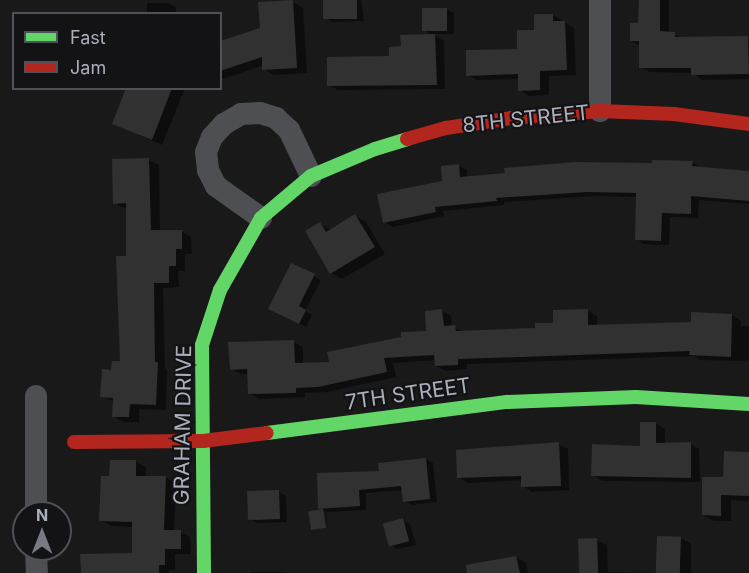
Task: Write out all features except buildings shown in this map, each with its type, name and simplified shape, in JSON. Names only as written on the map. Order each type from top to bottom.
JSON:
[{"type":"street","points":[[600,0],[600,111]]},
{"type":"street","name":"8TH STREET","points":[[261,218],[311,176],[375,149],[446,128],[511,118],[600,111],[674,114],[749,124]]},
{"type":"street","points":[[261,218],[216,186],[208,170],[206,152],[212,136],[224,124],[241,114],[260,113],[276,118],[289,130],[311,176]]},
{"type":"street","name":"GRAHAM DRIVE","points":[[204,573],[202,345],[220,290],[261,218]]},
{"type":"street","points":[[36,396],[36,501]]},
{"type":"street","name":"7TH STREET","points":[[74,442],[203,441],[507,402],[636,397],[749,404]]},
{"type":"traffic: fast","points":[[204,573],[202,345],[220,290],[261,218],[311,176],[375,149],[407,139]]},
{"type":"traffic: fast","points":[[267,433],[507,402],[636,397],[749,404]]},
{"type":"traffic: jam","points":[[407,139],[446,128],[511,118],[600,111],[674,114],[749,124]]},
{"type":"traffic: jam","points":[[74,442],[203,441],[267,433]]}]
